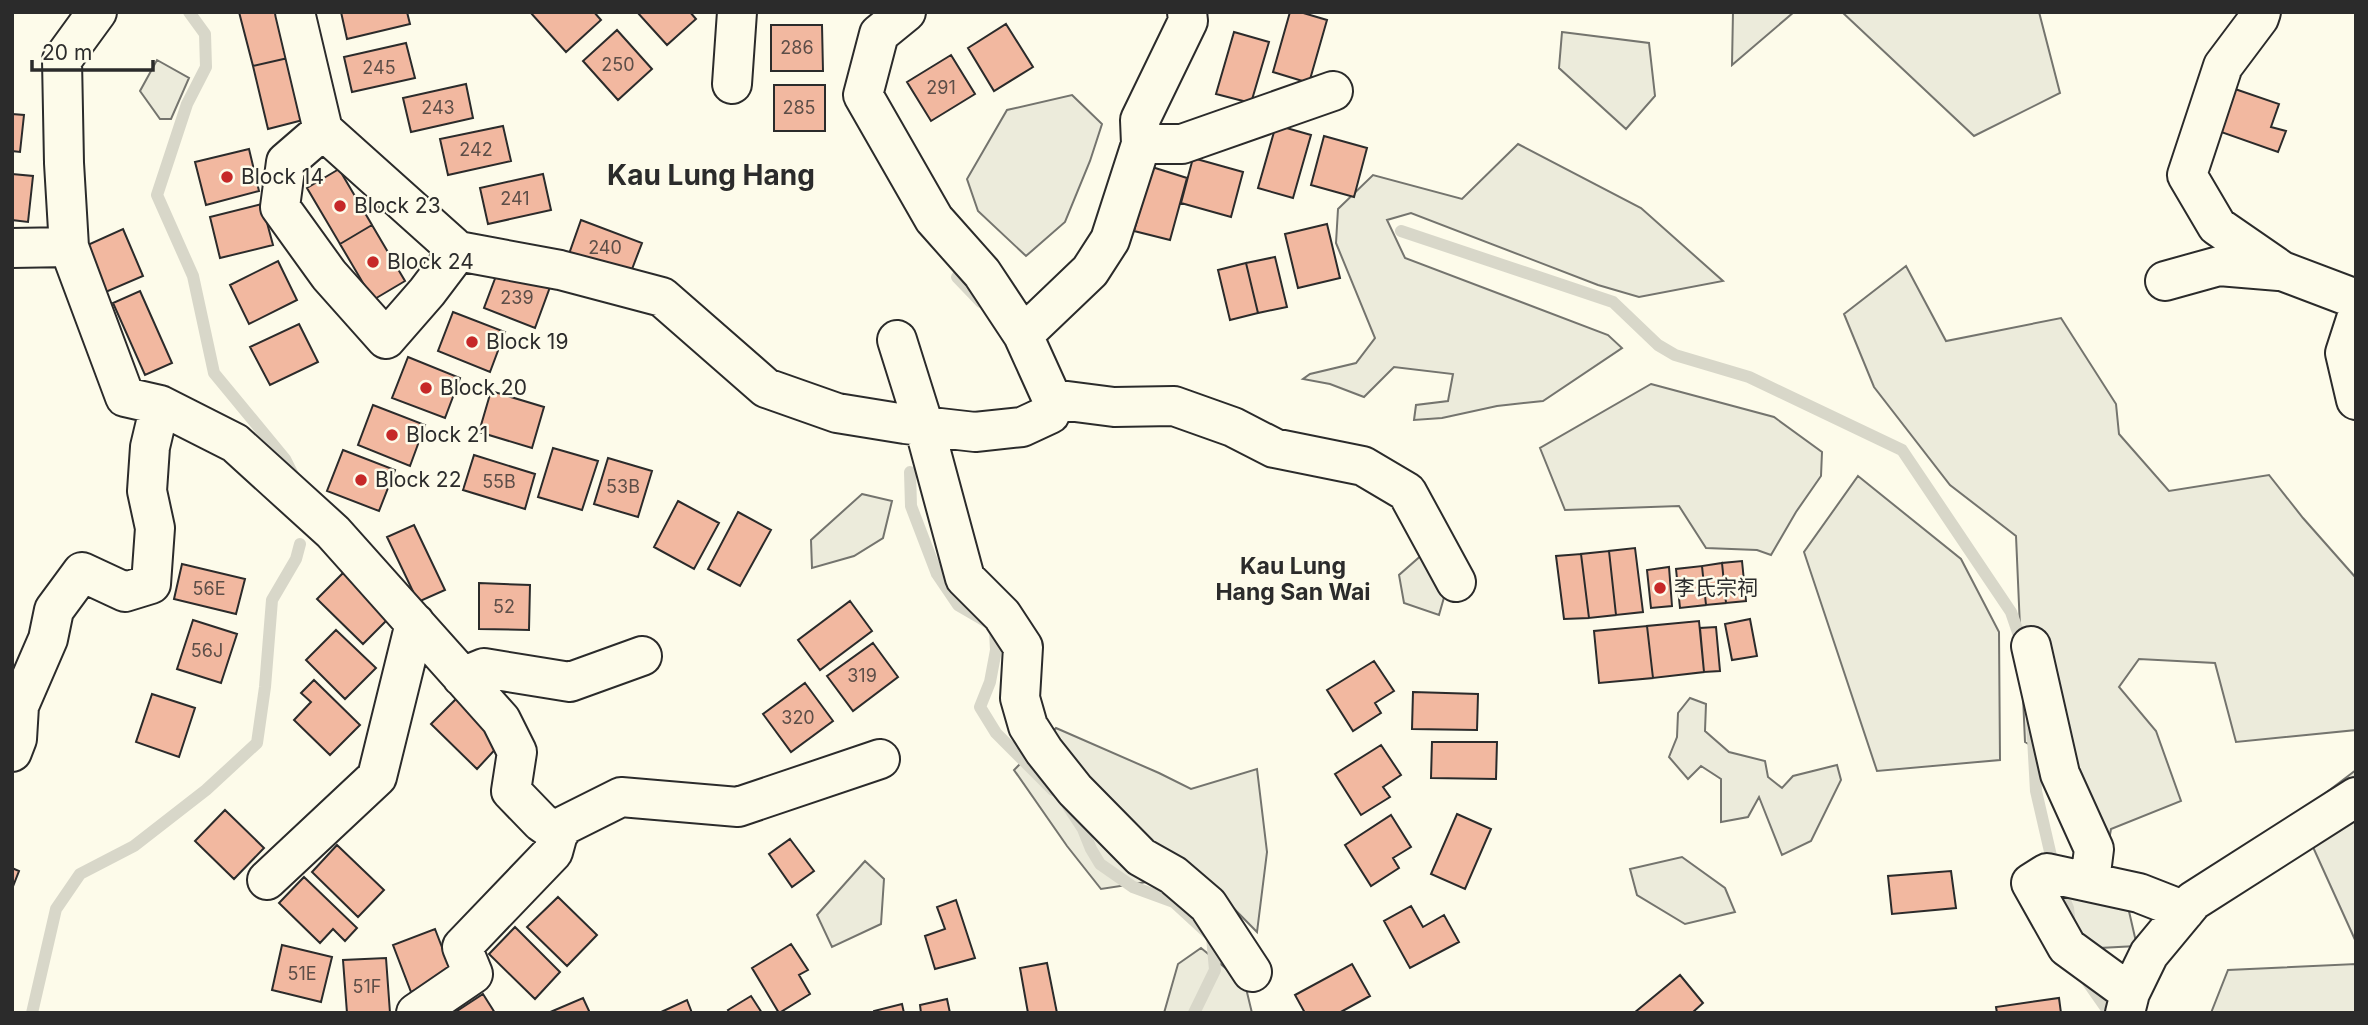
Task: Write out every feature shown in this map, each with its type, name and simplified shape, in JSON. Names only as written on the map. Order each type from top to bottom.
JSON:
[{"type":"street","points":[[97,12],[62,60],[69,247],[125,397],[160,405],[235,443],[332,532],[501,720],[517,752],[512,791],[541,822],[558,834]]},
{"type":"street","points":[[295,12],[323,130],[458,251],[560,270],[662,297],[766,388],[837,413],[975,432],[1022,428],[1049,414],[1052,398],[1023,335],[982,273],[934,219],[863,95],[880,34],[906,12]]},
{"type":"street","points":[[732,84],[737,12]]},
{"type":"street","points":[[1023,335],[1090,271],[1110,240],[1141,144],[1140,120],[1188,21],[1187,12]]},
{"type":"street","points":[[2261,12],[2223,66],[2187,175],[2217,226],[2282,271],[2356,299]]},
{"type":"street","points":[[1141,144],[1182,144],[1333,91]]},
{"type":"street","points":[[323,130],[286,162],[280,207],[329,275],[386,339],[458,251]]},
{"type":"street","points":[[12,248],[69,247]]},
{"type":"street","points":[[2165,281],[2219,266],[2282,271]]},
{"type":"street","points":[[2356,319],[2345,353],[2356,400]]},
{"type":"street","points":[[897,340],[924,426],[965,578],[1002,615],[1023,647],[1020,698],[1028,726],[1075,790],[1141,857],[1173,876],[1208,905],[1252,972]]},
{"type":"street","points":[[1052,398],[1114,407],[1174,406],[1233,428],[1275,448],[1363,466],[1407,492],[1456,582]]},
{"type":"street","points":[[12,752],[17,738],[19,706],[48,639],[54,610],[82,572],[125,592],[151,584],[155,528],[147,492],[150,447],[160,405]]},
{"type":"street","points":[[267,880],[377,777],[415,623]]},
{"type":"street","points":[[2031,646],[2060,774],[2094,849],[2090,881]]},
{"type":"street","points":[[462,677],[485,668],[570,682],[642,656]]},
{"type":"street","points":[[416,1013],[473,974],[462,947],[553,852],[558,834],[565,825],[621,797],[738,807],[880,759]]},
{"type":"street","points":[[2185,911],[2139,893],[2047,873],[2031,883],[2067,947],[2127,1003],[2150,954],[2185,911],[2193,901],[2356,797]]},
{"type":"shaded area","points":[[1733,12],[1794,12],[1732,65]]},
{"type":"shaded area","points":[[1842,12],[2039,12],[2060,93],[1974,136]]},
{"type":"shaded area","points":[[1562,32],[1649,43],[1655,96],[1626,129],[1559,68]]},
{"type":"shaded area","points":[[157,60],[189,78],[171,119],[160,119],[140,91]]},
{"type":"shaded area","points":[[1072,95],[1102,124],[1065,222],[1026,256],[978,211],[967,179],[1007,110]]},
{"type":"shaded area","points":[[1518,144],[1641,208],[1723,281],[1639,297],[1598,285],[1411,213],[1387,220],[1405,258],[1608,335],[1622,348],[1543,401],[1497,406],[1442,418],[1414,420],[1416,405],[1448,401],[1453,374],[1394,367],[1364,397],[1330,384],[1303,379],[1310,374],[1356,363],[1375,338],[1336,243],[1338,209],[1373,175],[1462,199]]},
{"type":"shaded area","points":[[1906,266],[1946,341],[2061,318],[2116,404],[2119,434],[2169,491],[2269,475],[2356,578],[2356,730],[2236,742],[2215,663],[2139,659],[2119,687],[2156,731],[2181,801],[2111,829],[2102,880],[2125,894],[2137,946],[2061,950],[2038,904],[2085,867],[2052,757],[2025,742],[2016,536],[1950,485],[1874,387],[1844,314]]},
{"type":"shaded area","points":[[1651,384],[1774,417],[1822,452],[1821,476],[1771,555],[1757,550],[1706,548],[1679,506],[1565,510],[1540,448]]},
{"type":"shaded area","points":[[1858,476],[1961,559],[1999,632],[2000,760],[1877,771],[1804,552]]},
{"type":"shaded area","points":[[862,494],[892,501],[883,538],[854,556],[812,568],[811,540]]},
{"type":"shaded area","points":[[1424,553],[1447,587],[1439,615],[1404,603],[1399,575]]},
{"type":"shaded area","points":[[1690,698],[1706,704],[1705,731],[1729,752],[1765,761],[1768,777],[1782,788],[1793,776],[1837,765],[1841,780],[1811,841],[1782,855],[1759,797],[1748,817],[1721,822],[1721,779],[1701,766],[1688,779],[1669,757],[1677,737],[1678,713]]},
{"type":"shaded area","points":[[1056,728],[1191,789],[1257,769],[1267,852],[1257,932],[1198,872],[1101,889],[1014,770]]},
{"type":"shaded area","points":[[2356,770],[2356,942],[2298,814]]},
{"type":"shaded area","points":[[1682,857],[1725,888],[1735,912],[1685,924],[1637,895],[1630,869]]},
{"type":"shaded area","points":[[865,861],[884,879],[881,924],[832,947],[817,915]]},
{"type":"shaded area","points":[[1201,948],[1245,984],[1252,1013],[1164,1013],[1178,964]]},
{"type":"shaded area","points":[[2356,964],[2356,1013],[2211,1013],[2228,970]]},
{"type":"building","points":[[239,12],[277,12],[288,58],[253,66]]},
{"type":"building","points":[[341,12],[407,12],[410,24],[347,39]]},
{"type":"building","points":[[530,12],[594,12],[601,20],[566,52]]},
{"type":"building","points":[[637,12],[690,12],[696,19],[667,45]]},
{"type":"building","points":[[1290,12],[1300,12],[1327,20],[1309,83],[1273,72]]},
{"type":"building","points":[[1006,24],[1033,67],[994,91],[968,48]]},
{"type":"building","points":[[771,25],[822,25],[823,71],[771,71]]},
{"type":"building","points":[[617,30],[652,69],[618,100],[583,61]]},
{"type":"building","points":[[1234,32],[1269,42],[1251,103],[1216,94]]},
{"type":"building","points":[[406,43],[415,78],[352,92],[344,57]]},
{"type":"building","points":[[951,55],[975,94],[931,121],[907,82]]},
{"type":"building","points":[[288,58],[303,120],[268,129],[253,66]]},
{"type":"building","points":[[466,84],[473,118],[411,132],[403,98]]},
{"type":"building","points":[[774,85],[825,85],[825,131],[774,131]]},
{"type":"building","points":[[2235,89],[2279,104],[2271,127],[2286,131],[2278,152],[2221,132]]},
{"type":"building","points":[[12,114],[24,115],[20,152],[12,151]]},
{"type":"building","points":[[1276,125],[1311,135],[1293,198],[1258,188]]},
{"type":"building","points":[[503,126],[511,161],[448,175],[440,139]]},
{"type":"building","points":[[1324,136],[1367,148],[1354,197],[1311,185]]},
{"type":"building","name":"Block 14","points":[[249,149],[259,191],[206,205],[195,162]]},
{"type":"building","points":[[1193,158],[1243,172],[1231,217],[1181,203]]},
{"type":"building","points":[[1152,167],[1187,178],[1170,240],[1134,231]]},
{"type":"building","name":"Block 23","points":[[339,169],[372,225],[340,244],[307,188]]},
{"type":"building","points":[[12,174],[33,176],[28,222],[12,220]]},
{"type":"building","points":[[543,174],[551,210],[488,224],[480,188]]},
{"type":"building","points":[[262,204],[273,245],[220,258],[210,217]]},
{"type":"building","points":[[581,220],[642,243],[629,277],[569,254]]},
{"type":"building","points":[[1327,224],[1340,278],[1298,288],[1285,234]]},
{"type":"building","name":"Block 24","points":[[372,225],[405,281],[373,300],[340,244]]},
{"type":"building","points":[[123,229],[143,276],[101,294],[81,248]]},
{"type":"building","points":[[1275,257],[1287,307],[1258,313],[1246,263]]},
{"type":"building","points":[[278,261],[297,300],[249,324],[230,285]]},
{"type":"building","points":[[1246,263],[1258,313],[1230,320],[1218,270]]},
{"type":"building","points":[[499,268],[550,287],[535,328],[484,308]]},
{"type":"building","points":[[140,291],[172,363],[145,375],[113,303]]},
{"type":"building","name":"Block 19","points":[[453,312],[505,332],[490,372],[438,351]]},
{"type":"building","points":[[299,324],[318,362],[270,385],[250,347]]},
{"type":"building","name":"Block 20","points":[[408,357],[460,378],[445,418],[392,398]]},
{"type":"building","points":[[491,391],[544,407],[532,448],[479,432]]},
{"type":"building","name":"Block 21","points":[[373,405],[425,425],[410,466],[358,445]]},
{"type":"building","points":[[553,448],[598,461],[582,510],[538,497]]},
{"type":"building","name":"Block 22","points":[[343,450],[395,470],[379,511],[327,491]]},
{"type":"building","points":[[474,455],[535,474],[525,509],[463,490]]},
{"type":"building","points":[[608,458],[652,471],[638,517],[594,504]]},
{"type":"building","points":[[678,501],[719,523],[694,569],[654,547]]},
{"type":"building","points":[[738,512],[771,530],[740,586],[708,569]]},
{"type":"building","points":[[414,525],[445,590],[418,602],[387,537]]},
{"type":"building","points":[[1635,548],[1643,612],[1616,615],[1609,551]]},
{"type":"building","points":[[1609,551],[1616,615],[1589,618],[1581,554]]},
{"type":"building","points":[[1581,554],[1589,618],[1564,619],[1556,556]]},
{"type":"building","points":[[1742,561],[1746,601],[1726,603],[1722,563]]},
{"type":"building","points":[[1722,563],[1726,603],[1706,605],[1702,566]]},
{"type":"building","points":[[182,564],[245,579],[236,614],[174,599]]},
{"type":"building","points":[[1702,566],[1706,605],[1680,608],[1676,569]]},
{"type":"building","name":"李氏宗祠","points":[[1669,567],[1672,606],[1651,608],[1647,570]]},
{"type":"building","points":[[343,573],[389,618],[363,644],[317,599]]},
{"type":"building","points":[[479,583],[530,585],[529,630],[479,629]]},
{"type":"building","points":[[850,601],[872,631],[820,670],[798,640]]},
{"type":"building","points":[[1750,619],[1757,656],[1732,660],[1725,624]]},
{"type":"building","points":[[193,620],[237,634],[221,683],[177,669]]},
{"type":"building","points":[[1699,621],[1704,672],[1653,678],[1647,626]]},
{"type":"building","points":[[1647,626],[1653,678],[1599,683],[1594,631]]},
{"type":"building","points":[[1716,627],[1720,671],[1704,672],[1700,628]]},
{"type":"building","points":[[336,630],[376,668],[345,699],[306,660]]},
{"type":"building","points":[[873,643],[898,677],[853,711],[827,676]]},
{"type":"building","points":[[1374,661],[1394,691],[1375,703],[1381,713],[1353,731],[1327,690]]},
{"type":"building","points":[[314,680],[360,725],[330,755],[294,720],[311,702],[301,693]]},
{"type":"building","points":[[805,683],[833,721],[791,752],[763,714]]},
{"type":"building","points":[[1413,692],[1478,694],[1477,730],[1412,729]]},
{"type":"building","points":[[152,694],[195,708],[179,757],[136,742]]},
{"type":"building","points":[[457,698],[502,742],[477,769],[431,724]]},
{"type":"building","points":[[1432,742],[1497,742],[1496,779],[1431,778]]},
{"type":"building","points":[[1381,745],[1401,775],[1383,787],[1390,797],[1361,815],[1335,774]]},
{"type":"building","points":[[225,810],[264,848],[234,879],[195,841]]},
{"type":"building","points":[[1457,814],[1491,829],[1465,889],[1431,874]]},
{"type":"building","points":[[1391,815],[1411,847],[1393,858],[1399,868],[1371,886],[1345,845]]},
{"type":"building","points":[[790,839],[814,871],[792,887],[769,854]]},
{"type":"building","points":[[337,845],[384,890],[358,917],[312,872]]},
{"type":"building","points":[[12,868],[19,871],[12,889]]},
{"type":"building","points":[[1951,871],[1956,908],[1892,914],[1888,876]]},
{"type":"building","points":[[304,877],[357,928],[345,941],[333,929],[320,943],[279,903]]},
{"type":"building","points":[[558,897],[597,935],[567,966],[527,927]]},
{"type":"building","points":[[956,900],[975,958],[935,969],[925,936],[945,929],[937,907]]},
{"type":"building","points":[[1411,906],[1423,927],[1444,915],[1459,942],[1410,968],[1384,921]]},
{"type":"building","points":[[515,927],[560,972],[535,999],[489,954]]},
{"type":"building","points":[[435,929],[453,976],[411,992],[393,945]]},
{"type":"building","points":[[791,944],[808,970],[799,975],[810,994],[779,1013],[752,968]]},
{"type":"building","points":[[282,945],[332,957],[321,1002],[272,990]]},
{"type":"building","points":[[386,958],[390,1013],[347,1013],[343,960]]},
{"type":"building","points":[[1047,963],[1057,1013],[1028,1013],[1020,968]]},
{"type":"building","points":[[1352,964],[1370,996],[1339,1013],[1305,1013],[1295,995]]},
{"type":"building","points":[[1680,975],[1703,1003],[1692,1013],[1634,1013]]},
{"type":"building","points":[[483,994],[495,1013],[454,1013]]},
{"type":"building","points":[[751,996],[762,1013],[730,1013],[728,1010]]},
{"type":"building","points":[[583,998],[590,1013],[548,1013]]},
{"type":"building","points":[[2059,998],[2061,1013],[1997,1013],[1996,1007]]},
{"type":"building","points":[[947,999],[950,1013],[921,1013],[920,1005]]},
{"type":"building","points":[[687,1000],[692,1013],[659,1013]]},
{"type":"building","points":[[902,1004],[904,1013],[874,1013],[874,1011]]},
{"type":"waterway","points":[[189,12],[205,34],[206,67],[187,104],[157,195],[193,276],[214,373],[285,459],[293,475]]},
{"type":"waterway","points":[[1401,231],[1613,302],[1658,345],[1675,355],[1749,377],[1902,450],[2011,612],[2023,647]]},
{"type":"waterway","points":[[957,277],[981,302]]},
{"type":"waterway","points":[[910,472],[911,506],[937,574],[958,605],[989,623],[995,632],[996,650],[990,682],[980,707],[996,733],[1053,790]]},
{"type":"waterway","points":[[32,1013],[56,909],[80,874],[134,846],[206,790],[257,743],[265,687],[272,600],[296,559],[300,544]]},
{"type":"waterway","points":[[2032,720],[2036,791],[2057,882],[2068,908],[2070,925]]},
{"type":"waterway","points":[[1068,806],[1100,864],[1133,887],[1174,902],[1212,937],[1215,970],[1194,1013]]},
{"type":"waterway","points":[[2085,978],[2106,1008],[2117,1013]]},
{"type":"place","name":"Block 14","points":[[227,177]]},
{"type":"place","name":"Block 23","points":[[340,206]]},
{"type":"place","name":"Block 24","points":[[373,262]]},
{"type":"place","name":"Block 19","points":[[472,342]]},
{"type":"place","name":"Block 20","points":[[426,388]]},
{"type":"place","name":"Block 21","points":[[392,435]]},
{"type":"place","name":"Block 22","points":[[361,480]]},
{"type":"place","name":"李氏宗祠","points":[[1660,588]]},
{"type":"district","name":"Kau Lung Hang","points":[[711,175]]},
{"type":"district","name":"Kau Lung Hang San Wai","points":[[1293,579]]}]
